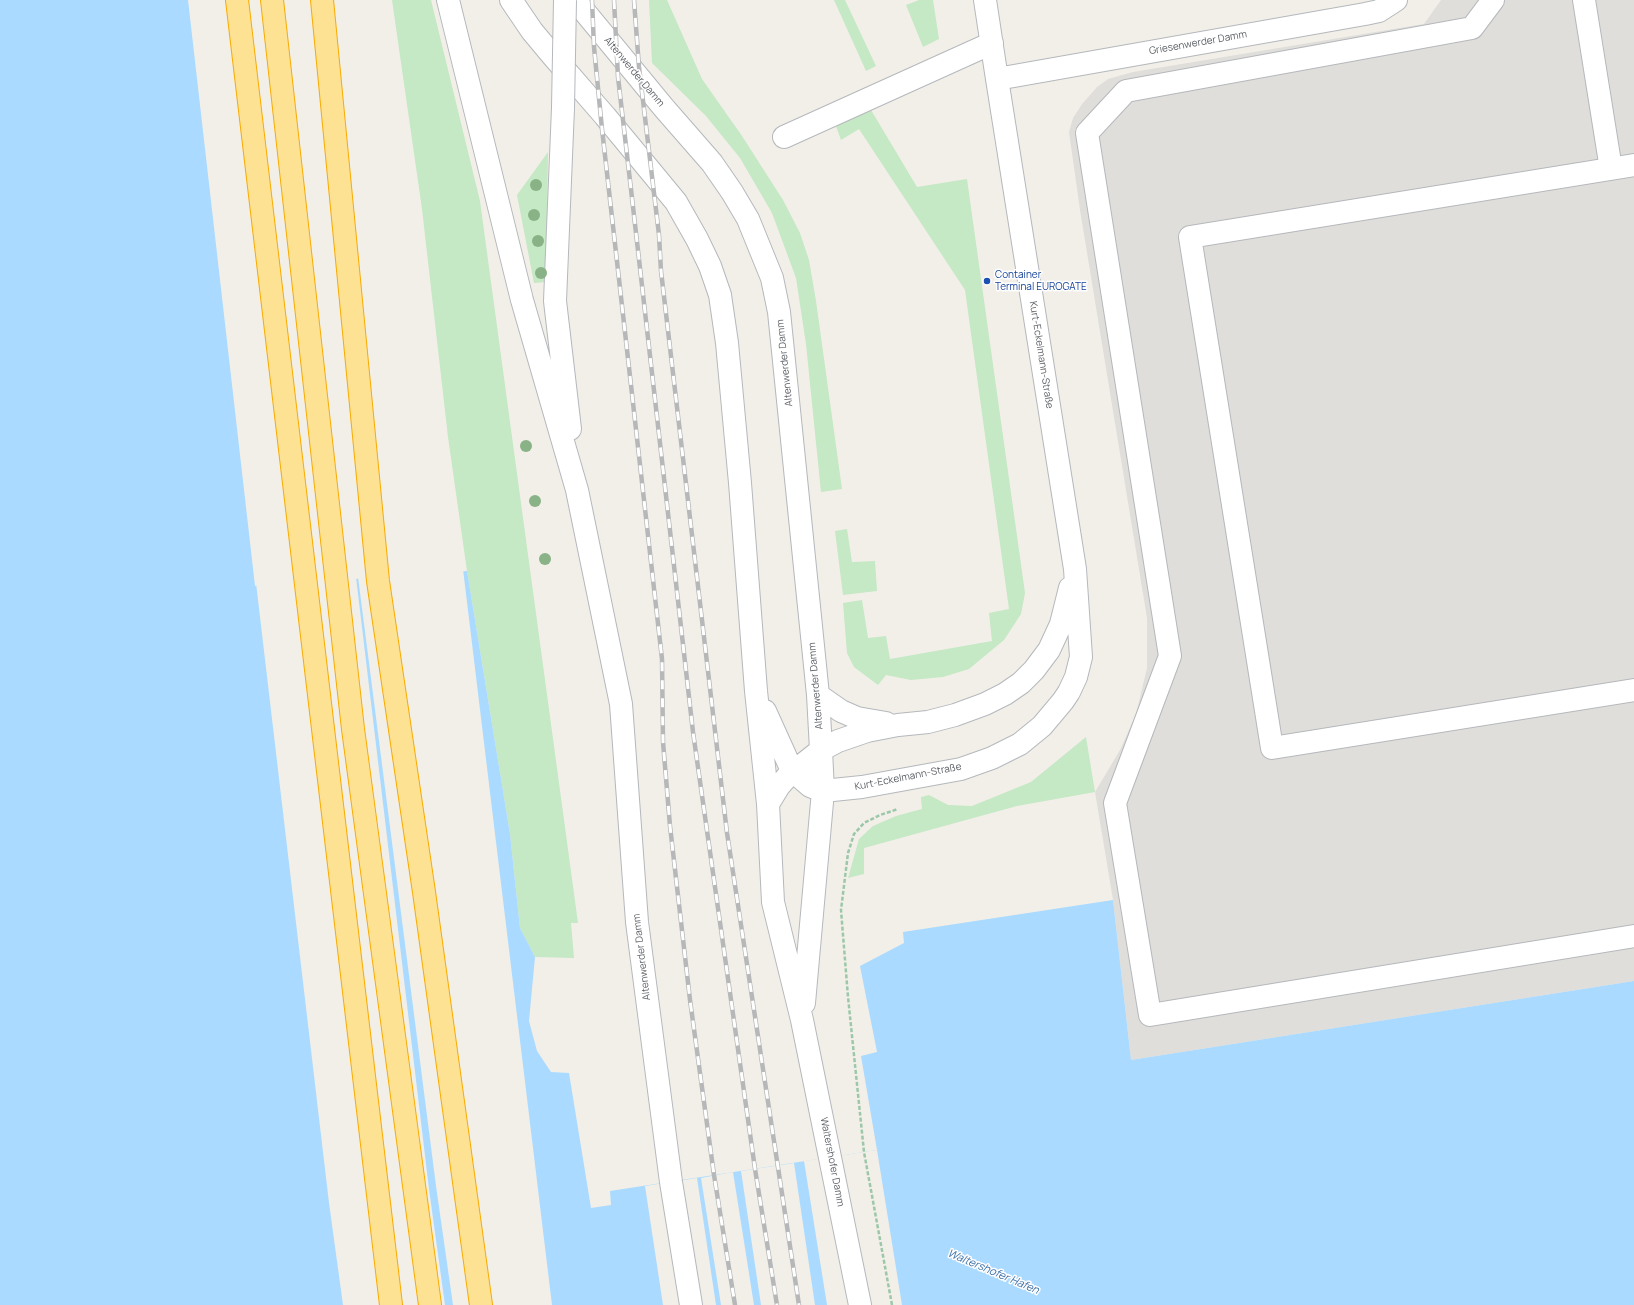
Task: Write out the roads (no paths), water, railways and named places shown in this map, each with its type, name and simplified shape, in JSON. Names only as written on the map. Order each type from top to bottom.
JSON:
[{"type":"highway","points":[[237,0],[391,1305]]},
{"type":"highway","points":[[272,0],[353,729],[430,1305]]},
{"type":"highway","points":[[322,0],[378,581],[481,1305]]},
{"type":"street","name":"Altenwerder Damm","points":[[448,0],[522,300],[577,490],[621,704],[637,922],[671,1182],[691,1305]]},
{"type":"street","points":[[511,0],[532,31],[676,202],[697,238],[710,266],[720,295],[727,343],[740,483],[756,691],[768,804]]},
{"type":"street","name":"Altenwerder Damm","points":[[565,0],[563,108],[555,301],[577,490]]},
{"type":"street","name":"Altenwerder Damm","points":[[575,0],[664,108],[712,163],[732,192],[748,220],[772,278],[779,312],[818,695],[823,791]]},
{"type":"street","name":"Kurt-Eckelmann-Straße","points":[[823,791],[862,787],[905,780],[960,769],[992,758],[1020,744],[1042,726],[1063,701],[1076,677],[1080,657],[1075,568],[985,0]]},
{"type":"street","name":"Griesenwerder Damm","points":[[997,79],[1365,14],[1379,11],[1396,0]]},
{"type":"street","points":[[1493,0],[1472,28],[1126,91],[1087,133],[1170,656],[1115,803],[1150,1015],[1634,936]]},
{"type":"street","points":[[1584,0],[1612,169]]},
{"type":"street","points":[[784,137],[992,43]]},
{"type":"street","points":[[1634,165],[1190,238],[1272,748],[1634,690]]},
{"type":"street","name":"Kurt-Eckelmann-Straße","points":[[768,804],[779,786],[794,771],[821,750],[838,741],[867,731],[898,725],[928,722],[955,715],[985,704],[1005,694],[1021,683],[1034,670],[1049,650],[1055,638],[1061,624],[1075,568]]},
{"type":"street","points":[[756,691],[794,771],[810,786],[823,791]]},
{"type":"street","name":"Kurt-Eckelmann-Straße","points":[[818,695],[841,711],[857,718],[898,725]]},
{"type":"street","name":"Waltershofer Damm","points":[[802,1020],[823,791]]},
{"type":"street","name":"Waltershofer Damm","points":[[768,804],[773,902],[802,1020],[860,1305]]},
{"type":"water","name":"Waltershofer Hafen","points":[[0,0],[188,0],[255,586],[467,571],[510,834],[520,928],[535,957],[529,1021],[537,1051],[551,1072],[569,1073],[591,1208],[611,1205],[610,1191],[877,1150],[861,1056],[877,1052],[860,966],[904,943],[903,932],[1113,900],[1131,1060],[1634,981],[1634,1305],[0,1305]]},
{"type":"railway","points":[[592,0],[594,47],[602,129],[662,659],[663,742],[670,826],[690,1000],[714,1175],[735,1305]]},
{"type":"railway","points":[[614,0],[618,77],[693,732],[755,1169],[777,1305]]},
{"type":"railway","points":[[634,0],[639,67],[659,235],[661,271],[727,833],[799,1305]]},
{"type":"place","name":"Container Terminal EUROGATE","points":[[987,281]]}]
